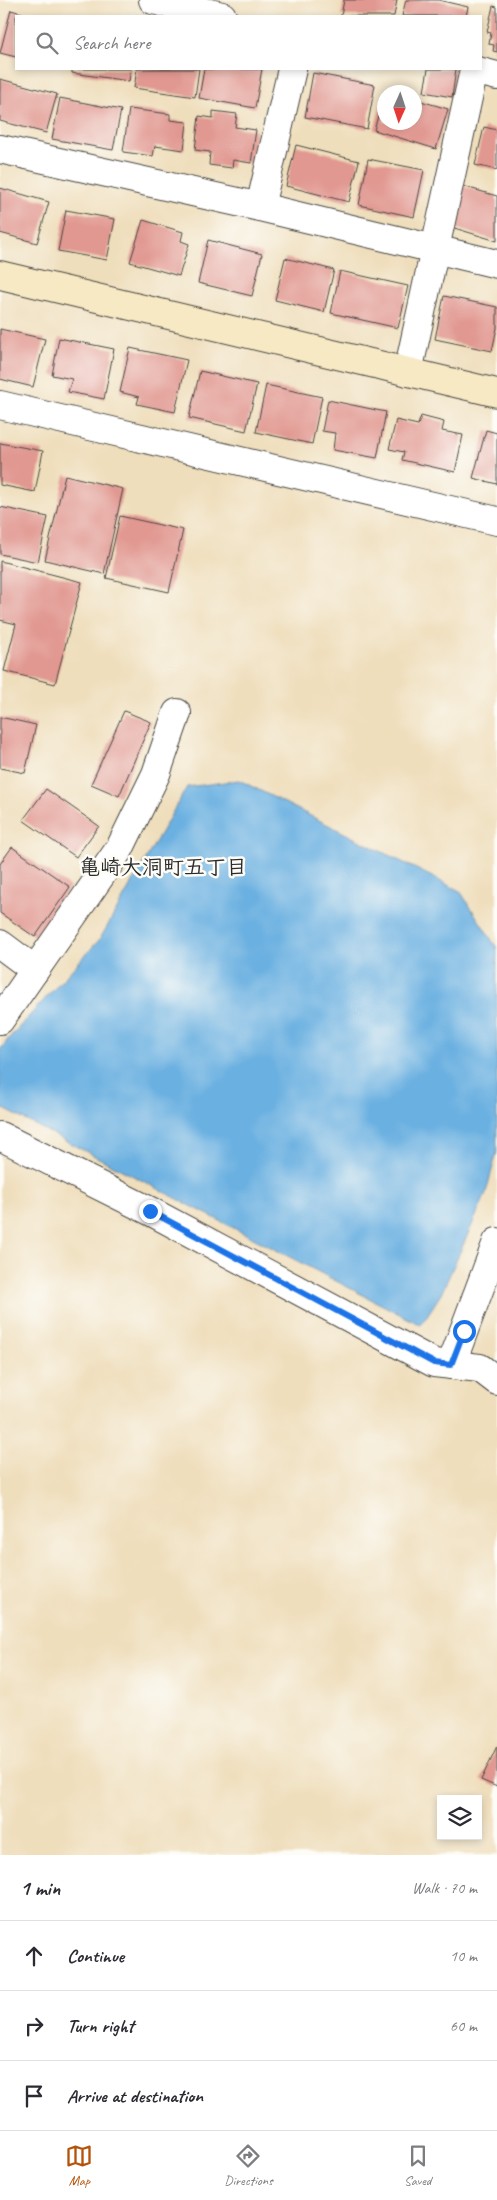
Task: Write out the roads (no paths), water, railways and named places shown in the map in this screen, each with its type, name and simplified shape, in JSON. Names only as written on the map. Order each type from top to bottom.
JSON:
[{"type":"street","points":[[153,0],[218,15]]},
{"type":"street","points":[[260,208],[292,70]]},
{"type":"street","points":[[408,372],[474,70],[497,76]]},
{"type":"street","points":[[0,149],[497,264]]},
{"type":"street","points":[[0,275],[497,393]]},
{"type":"street","points":[[0,405],[497,521]]},
{"type":"street","points":[[0,1020],[120,848],[156,774],[177,713]]},
{"type":"street","points":[[0,944],[35,970]]},
{"type":"street","points":[[0,1136],[150,1211],[434,1363],[480,1368],[497,1381]]},
{"type":"street","points":[[451,1365],[497,1242]]},
{"type":"water","points":[[239,780],[460,891],[497,948],[497,1152],[485,1196],[441,1294],[421,1325],[0,1107],[0,1050],[100,939],[187,787]]},
{"type":"district","name":"亀崎大洞町五丁目","points":[[163,867]]}]
